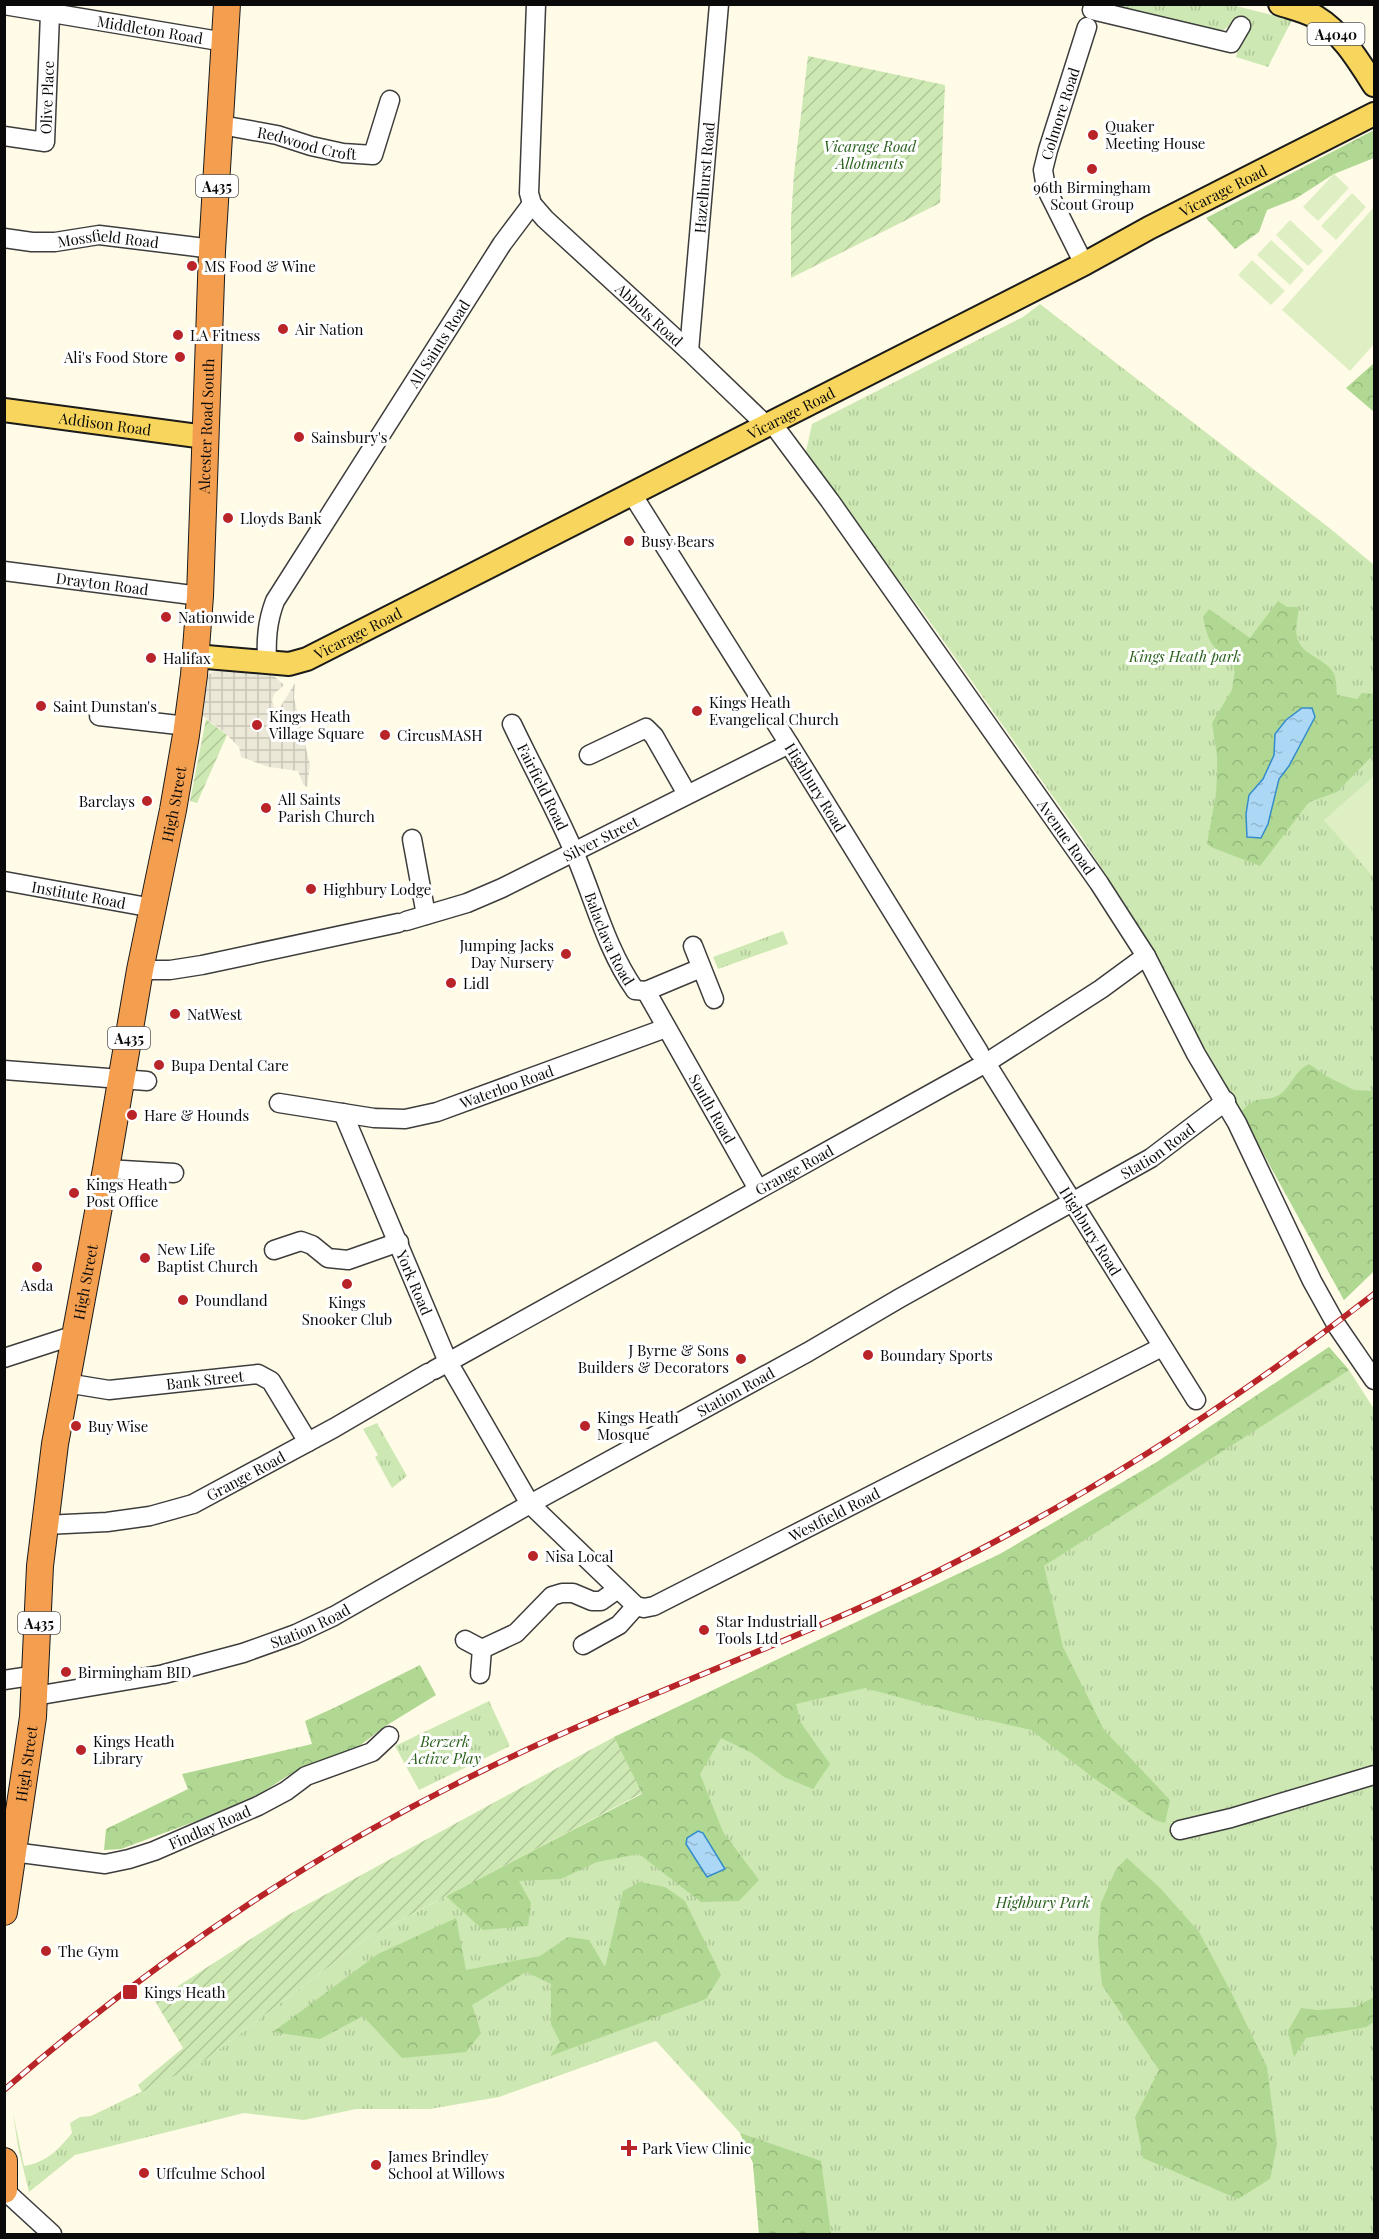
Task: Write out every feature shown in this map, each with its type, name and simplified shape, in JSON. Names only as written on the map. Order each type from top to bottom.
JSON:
[{"type":"highway","name":"Alcester Road South","points":[[200,596],[213,249],[227,4]]},
{"type":"highway","name":"A435","points":[[195,656],[200,596]]},
{"type":"highway","name":"High Street","points":[[4,1912],[35,1687],[40,1566],[55,1444],[140,970],[187,726],[195,656]]},
{"type":"highway","points":[[4,2161],[4,2190]]},
{"type":"main road","name":"A4040","points":[[1280,4],[1315,16],[1331,29],[1347,44],[1374,85]]},
{"type":"main road","name":"Vicarage Road","points":[[195,656],[289,664],[307,659],[1374,114]]},
{"type":"main road","name":"Addison Road","points":[[4,410],[205,437]]},
{"type":"street","points":[[532,204],[530,193],[536,4]]},
{"type":"street","name":"Hazelhurst Road","points":[[689,351],[718,4]]},
{"type":"street","name":"Middleton Road","points":[[4,5],[225,42]]},
{"type":"street","name":"Olive Place","points":[[4,136],[45,142],[50,14]]},
{"type":"street","points":[[1091,14],[1231,43],[1241,26]]},
{"type":"street","name":"Colmore Road","points":[[1084,264],[1046,188],[1043,170],[1091,14]]},
{"type":"street","name":"Redwood Croft","points":[[221,125],[277,135],[310,146],[343,153],[373,156],[390,100]]},
{"type":"street","name":"Abbots Road","points":[[532,204],[545,219],[770,424]]},
{"type":"street","name":"All Saints Road","points":[[267,663],[266,633],[268,618],[275,601],[502,244],[532,204]]},
{"type":"street","name":"Mossfield Road","points":[[4,238],[55,242],[99,235],[213,249]]},
{"type":"street","name":"Avenue Road","points":[[770,424],[830,501],[1099,884],[1146,956],[1196,1054],[1226,1101],[1312,1281],[1337,1326],[1374,1380]]},
{"type":"street","name":"Highbury Road","points":[[632,494],[1196,1400]]},
{"type":"street","name":"Drayton Road","points":[[4,571],[200,596]]},
{"type":"street","points":[[99,716],[187,726]]},
{"type":"street","name":"Fairfield Road","points":[[512,724],[574,852]]},
{"type":"street","points":[[589,755],[646,728],[654,736],[687,794]]},
{"type":"street","name":"Silver Street","points":[[140,970],[170,970],[202,965],[402,922],[467,903],[502,888],[789,744]]},
{"type":"street","points":[[412,839],[426,915]]},
{"type":"street","name":"Balaclava Road","points":[[574,852],[599,920],[635,990],[646,991],[701,968]]},
{"type":"street","name":"Institute Road","points":[[4,881],[153,908]]},
{"type":"street","points":[[693,946],[714,999]]},
{"type":"street","name":"Grange Road","points":[[45,1525],[107,1522],[150,1516],[193,1504],[308,1442],[758,1189],[1101,989],[1146,956]]},
{"type":"street","name":"South Road","points":[[646,991],[758,1189]]},
{"type":"street","name":"Waterloo Road","points":[[343,1113],[374,1118],[405,1119],[437,1112],[666,1028]]},
{"type":"street","points":[[4,1070],[147,1081]]},
{"type":"street","name":"Station Road","points":[[4,1680],[24,1677],[35,1687],[161,1675],[237,1655],[296,1634],[411,1573],[530,1504],[768,1374],[1151,1158],[1226,1101]]},
{"type":"street","points":[[279,1102],[343,1113]]},
{"type":"street","name":"York Road","points":[[343,1113],[399,1242],[437,1368],[530,1504]]},
{"type":"street","points":[[106,1169],[174,1173]]},
{"type":"street","points":[[274,1250],[301,1241],[312,1245],[328,1258],[348,1260],[399,1242]]},
{"type":"street","points":[[4,1358],[75,1335]]},
{"type":"street","name":"Westfield Road","points":[[636,1606],[644,1608],[654,1606],[1162,1347]]},
{"type":"street","name":"Bank Street","points":[[66,1383],[109,1390],[258,1374],[271,1381],[308,1442]]},
{"type":"street","points":[[530,1504],[636,1606],[619,1625],[583,1645]]},
{"type":"street","points":[[482,1649],[516,1633],[552,1596],[573,1593],[592,1601],[601,1601],[618,1589]]},
{"type":"street","points":[[465,1640],[482,1649]]},
{"type":"street","points":[[480,1674],[482,1649]]},
{"type":"street","name":"Findlay Road","points":[[14,1852],[105,1863],[146,1854],[258,1806],[286,1791],[311,1773],[372,1752],[389,1736]]},
{"type":"street","points":[[1180,1830],[1231,1818],[1374,1775]]},
{"type":"street","points":[[4,2190],[52,2235]]},
{"type":"green space","points":[[1107,5],[1232,5],[1292,20],[1268,67],[1236,57],[1240,41],[1237,22],[1214,35]]},
{"type":"green space","name":"Vicarage Road Allotments","points":[[808,56],[945,85],[940,203],[791,278],[794,174]]},
{"type":"green space","points":[[1374,130],[1374,158],[1334,174],[1295,199],[1267,210],[1259,232],[1235,249],[1206,218]]},
{"type":"green space","points":[[1334,174],[1349,188],[1318,221],[1303,207]]},
{"type":"green space","points":[[1352,193],[1366,207],[1336,240],[1321,226]]},
{"type":"green space","points":[[1374,207],[1374,344],[1350,371],[1282,310]]},
{"type":"green space","points":[[1290,220],[1323,251],[1308,266],[1276,235]]},
{"type":"green space","points":[[1271,240],[1304,270],[1290,285],[1257,255]]},
{"type":"green space","points":[[1252,260],[1285,291],[1271,305],[1238,275]]},
{"type":"green space","name":"Kings Heath park","points":[[1040,304],[1374,565],[1374,1271],[1344,1300],[1126,906],[1080,835],[928,619],[805,456],[812,424],[1023,317]]},
{"type":"green space","points":[[1374,363],[1374,412],[1346,388]]},
{"type":"green space","points":[[1278,601],[1287,607],[1299,607],[1296,628],[1298,640],[1304,650],[1333,672],[1337,695],[1357,699],[1362,693],[1374,694],[1374,754],[1337,792],[1309,802],[1260,866],[1207,844],[1217,775],[1217,756],[1212,723],[1232,690],[1235,670],[1232,660],[1219,652],[1212,643],[1203,617],[1209,609],[1250,638]]},
{"type":"green space","points":[[206,719],[227,735],[197,803],[190,801]]},
{"type":"green space","points":[[1374,776],[1374,878],[1324,820]]},
{"type":"green space","points":[[783,931],[788,944],[718,969],[713,957]]},
{"type":"green space","points":[[1309,1064],[1326,1076],[1354,1090],[1374,1091],[1374,1271],[1344,1300],[1241,1112],[1252,1102],[1279,1095],[1299,1071]]},
{"type":"green space","name":"Highbury Park","points":[[1329,1347],[1349,1370],[1374,1409],[1374,2234],[759,2234],[753,2163],[740,2133],[656,2041],[499,2097],[430,2109],[356,2109],[304,2120],[244,2113],[75,2155],[29,2192],[18,2147],[13,2113],[24,2166],[46,2158],[57,2150],[72,2133],[70,2123],[80,2117],[91,2116],[201,2063],[367,1938],[642,1794],[614,1737],[1000,1554],[1157,1462]]},
{"type":"green space","points":[[1329,1347],[1349,1370],[1044,1566],[1063,1647],[1104,1730],[1170,1800],[1165,1823],[1155,1820],[1095,1779],[1031,1730],[865,1688],[796,1704],[801,1723],[830,1764],[813,1789],[784,1777],[752,1753],[721,1738],[700,1774],[723,1832],[759,1880],[739,1901],[701,1902],[639,1854],[597,1862],[561,1879],[519,1881],[531,1903],[528,1926],[483,1930],[446,1896],[642,1794],[614,1737],[1000,1554],[1157,1462]]},
{"type":"green space","points":[[377,1423],[407,1476],[392,1488],[375,1457],[378,1455],[363,1429]]},
{"type":"green space","points":[[420,1665],[436,1695],[384,1727],[358,1747],[300,1768],[261,1793],[199,1820],[121,1849],[104,1850],[106,1829],[188,1789],[182,1774],[312,1744],[305,1721]]},
{"type":"green space","name":"Berzerk Active Play","points":[[489,1701],[510,1746],[419,1790],[395,1746]]},
{"type":"green space","points":[[614,1737],[642,1793],[367,1938],[201,2063],[142,2092],[138,2085],[183,2048],[155,2001],[288,1915]]},
{"type":"green space","points":[[1127,1858],[1161,1889],[1199,1932],[1267,2067],[1277,2144],[1270,2179],[1238,2199],[1143,2158],[1135,2117],[1159,2070],[1102,1985],[1098,1944],[1101,1903],[1116,1869]]},
{"type":"green space","points":[[640,1882],[665,1887],[685,1901],[721,1975],[706,1999],[550,2056],[560,2042],[551,2024],[551,1984],[526,1972],[472,2005],[481,2033],[466,2052],[402,2058],[363,2016],[320,2039],[273,2032],[378,1954],[456,1918],[466,1970],[540,1956],[568,1937],[589,1940],[605,1967],[623,1891]]},
{"type":"green space","points":[[1374,1997],[1374,2022],[1366,2027],[1306,2038],[1294,2057],[1288,2031],[1301,2008],[1317,2010],[1356,2007]]},
{"type":"green space","points":[[740,2133],[821,2161],[831,2234],[759,2234],[753,2163]]},
{"type":"shaded area","name":"Kings Heath Village Square","points":[[221,668],[272,674],[284,685],[274,694],[272,701],[274,707],[279,709],[295,683],[294,698],[310,765],[307,787],[303,784],[298,771],[269,767],[241,757],[239,747],[223,731],[200,714],[207,675]]},
{"type":"water","points":[[1302,708],[1312,708],[1315,717],[1289,766],[1279,779],[1268,824],[1261,838],[1247,837],[1246,814],[1249,795],[1263,779],[1274,755],[1275,734],[1286,720]]},
{"type":"water","points":[[698,1831],[703,1833],[725,1869],[707,1877],[686,1844],[687,1838]]},
{"type":"railway","points":[[4,2090],[116,1999],[174,1956],[293,1876],[355,1839],[418,1804],[538,1744],[824,1624],[936,1572],[994,1542],[1051,1511],[1162,1444],[1270,1371],[1374,1294]]},
{"type":"place","name":"Quaker Meeting House","points":[[1093,135]]},
{"type":"place","name":"96th Birmingham Scout Group","points":[[1092,169]]},
{"type":"place","name":"MS Food & Wine","points":[[192,266]]},
{"type":"place","name":"Air Nation","points":[[283,329]]},
{"type":"place","name":"LA Fitness","points":[[178,335]]},
{"type":"place","name":"Ali's Food Store","points":[[180,357]]},
{"type":"place","name":"Sainsbury's","points":[[299,437]]},
{"type":"place","name":"Lloyds Bank","points":[[228,518]]},
{"type":"place","name":"Busy Bears","points":[[629,541]]},
{"type":"place","name":"Nationwide","points":[[166,617]]},
{"type":"place","name":"Halifax","points":[[151,658]]},
{"type":"place","name":"Saint Dunstan's","points":[[41,706]]},
{"type":"place","name":"Kings Heath Evangelical Church","points":[[697,711]]},
{"type":"place","name":"Kings Heath Village Square","points":[[257,725]]},
{"type":"place","name":"CircusMASH","points":[[385,735]]},
{"type":"place","name":"Barclays","points":[[147,801]]},
{"type":"place","name":"All Saints Parish Church","points":[[266,808]]},
{"type":"place","name":"Highbury Lodge","points":[[311,889]]},
{"type":"place","name":"Jumping Jacks Day Nursery","points":[[566,954]]},
{"type":"place","name":"Lidl","points":[[451,983]]},
{"type":"place","name":"NatWest","points":[[175,1014]]},
{"type":"place","name":"Bupa Dental Care","points":[[159,1065]]},
{"type":"place","name":"Hare & Hounds","points":[[132,1115]]},
{"type":"place","name":"Kings Heath Post Office","points":[[74,1193]]},
{"type":"place","name":"New Life Baptist Church","points":[[145,1258]]},
{"type":"place","name":"Asda","points":[[37,1267]]},
{"type":"place","name":"Kings Snooker Club","points":[[347,1284]]},
{"type":"place","name":"Poundland","points":[[183,1300]]},
{"type":"place","name":"Boundary Sports","points":[[868,1355]]},
{"type":"place","name":"J Byrne & Sons Builders & Decorators","points":[[741,1359]]},
{"type":"place","name":"Buy Wise","points":[[76,1426]]},
{"type":"place","name":"Kings Heath Mosque","points":[[585,1426]]},
{"type":"place","name":"Nisa Local","points":[[533,1556]]},
{"type":"place","name":"Star Industriall Tools Ltd","points":[[704,1630]]},
{"type":"place","name":"Birmingham BID","points":[[66,1672]]},
{"type":"place","name":"Kings Heath Library","points":[[81,1750]]},
{"type":"place","name":"The Gym","points":[[46,1951]]},
{"type":"place","name":"Kings Heath","points":[[130,1992]]},
{"type":"place","name":"Park View Clinic","points":[[629,2148]]},
{"type":"place","name":"James Brindley School at Willows","points":[[376,2165]]},
{"type":"place","name":"Uffculme School","points":[[144,2173]]}]
